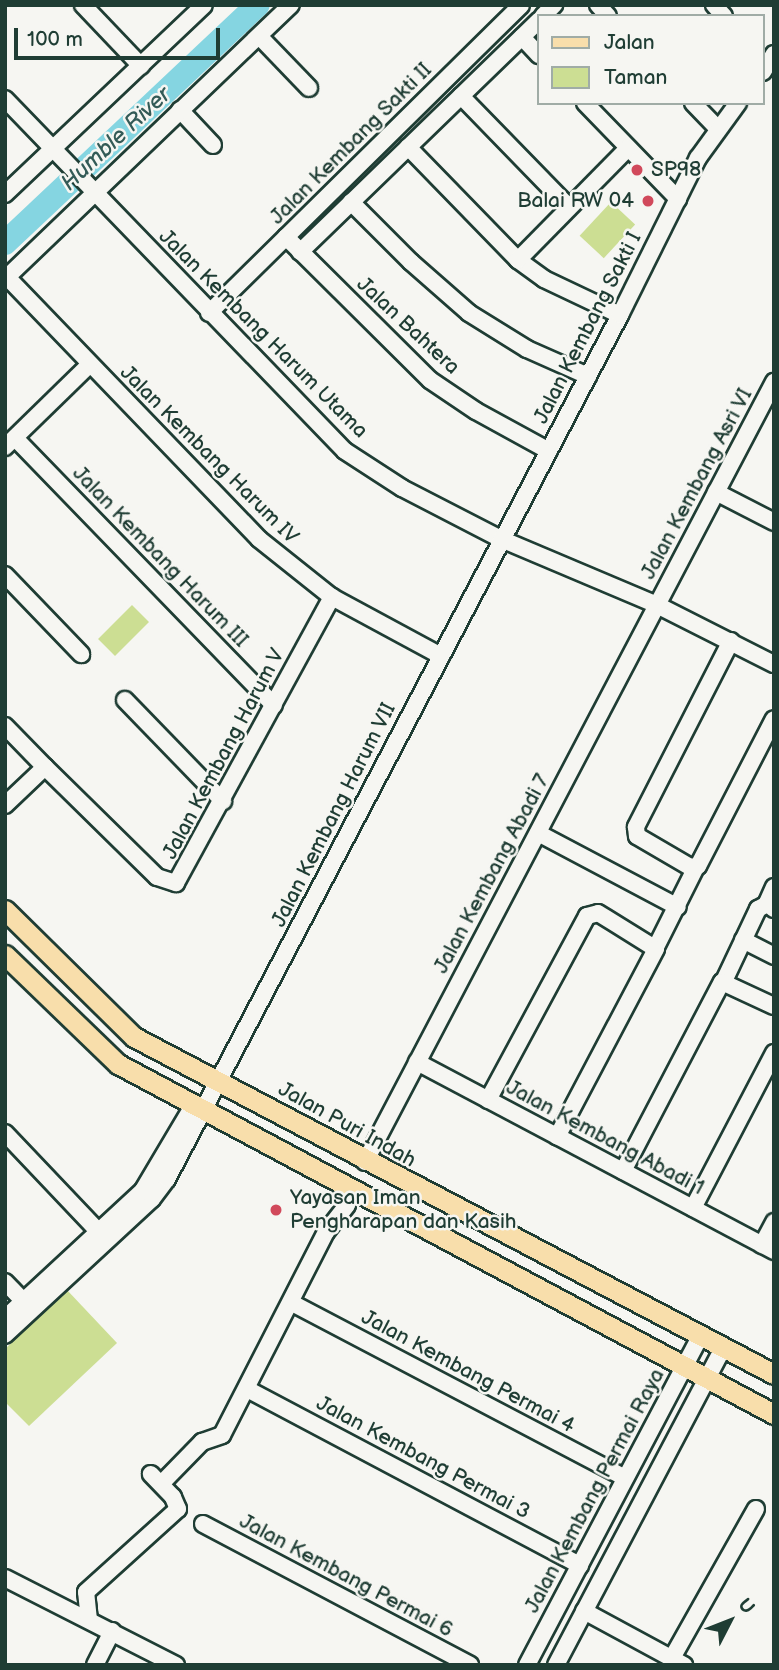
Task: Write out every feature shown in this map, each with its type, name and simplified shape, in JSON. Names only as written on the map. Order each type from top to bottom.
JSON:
[{"type":"main road","name":"Jalan Puri Indah","points":[[5,910],[134,1037],[365,1162],[774,1374]]},
{"type":"main road","points":[[5,955],[97,1049],[348,1193],[774,1413]]},
{"type":"street","points":[[83,5],[141,66]]},
{"type":"street","points":[[5,194],[57,153],[204,5]]},
{"type":"street","points":[[6,278],[91,189],[180,110],[291,5]]},
{"type":"street","name":"Jalan Kembang Sakti II","points":[[209,313],[521,5]]},
{"type":"street","points":[[300,252],[538,21]]},
{"type":"street","points":[[259,36],[309,88]]},
{"type":"street","points":[[522,37],[538,54]]},
{"type":"street","points":[[461,96],[569,207]]},
{"type":"street","name":"Jalan Kembang Harum Utama","points":[[5,99],[345,451],[402,488],[501,539],[657,605],[774,664]]},
{"type":"street","points":[[587,105],[678,199]]},
{"type":"street","points":[[695,105],[717,128]]},
{"type":"street","name":"Jalan Kembang Sakti I","points":[[501,539],[620,315],[678,199],[717,128],[736,105]]},
{"type":"street","points":[[180,110],[213,145]]},
{"type":"street","points":[[408,147],[518,260],[544,279],[620,315]]},
{"type":"street","points":[[518,260],[628,148]]},
{"type":"street","points":[[352,202],[411,262],[469,313],[527,349],[588,376]]},
{"type":"street","name":"Jalan Bahtera","points":[[286,237],[430,380],[476,411],[549,451]]},
{"type":"street","name":"Jalan Kembang Harum IV","points":[[6,278],[250,530],[332,597],[441,656]]},
{"type":"street","points":[[10,442],[89,365]]},
{"type":"street","name":"Jalan Kembang Asri VI","points":[[657,605],[772,389]]},
{"type":"street","name":"Jalan Kembang Harum III","points":[[10,442],[274,705]]},
{"type":"street","points":[[716,492],[774,522]]},
{"type":"street","name":"Jalan Kembang Harum VII","points":[[147,1194],[200,1107],[220,1082],[501,539]]},
{"type":"street","points":[[5,575],[81,654]]},
{"type":"street","name":"Jalan Kembang Harum V","points":[[45,767],[168,884],[182,878],[332,597]]},
{"type":"street","name":"Jalan Kembang Abadi 7","points":[[365,1162],[657,605]]},
{"type":"street","points":[[695,867],[640,838],[635,830],[731,641]]},
{"type":"street","points":[[125,700],[223,801]]},
{"type":"street","points":[[557,1137],[774,719]]},
{"type":"street","points":[[5,726],[45,767],[5,805]]},
{"type":"street","points":[[538,832],[678,907]]},
{"type":"street","points":[[623,1171],[724,981],[758,909],[771,907],[774,887]]},
{"type":"street","points":[[488,1100],[587,916],[598,913],[656,947]]},
{"type":"street","points":[[743,940],[774,956]]},
{"type":"street","points":[[724,981],[774,1006]]},
{"type":"street","points":[[692,1208],[774,1054]]},
{"type":"street","name":"Jalan Kembang Abadi 1","points":[[417,1062],[768,1248]]},
{"type":"street","points":[[5,1133],[99,1232]]},
{"type":"street","points":[[89,1620],[86,1592],[178,1509],[156,1479],[202,1442],[222,1436],[326,1232],[347,1205],[348,1193]]},
{"type":"street","points":[[5,1335],[28,1305],[99,1232],[147,1194]]},
{"type":"street","points":[[5,1318],[28,1305],[147,1194]]},
{"type":"street","points":[[768,1248],[774,1222]]},
{"type":"street","points":[[5,1282],[28,1305]]},
{"type":"street","name":"Jalan Kembang Permai 4","points":[[292,1303],[625,1478]]},
{"type":"street","name":"Jalan Kembang Permai Raya","points":[[527,1665],[700,1337]]},
{"type":"street","points":[[556,1665],[723,1348]]},
{"type":"street","name":"Jalan Kembang Permai 3","points":[[247,1389],[580,1564]]},
{"type":"street","points":[[584,1611],[678,1661],[756,1509]]},
{"type":"street","name":"Jalan Kembang Permai 6","points":[[203,1524],[470,1665]]},
{"type":"street","points":[[5,1578],[176,1665]]},
{"type":"street","points":[[95,1665],[112,1631]]},
{"type":"green space","points":[[611,202],[635,225],[604,258],[580,236]]},
{"type":"green space","points":[[132,605],[149,622],[115,656],[98,639]]},
{"type":"green space","points":[[67,1290],[117,1343],[29,1426],[5,1402],[5,1349]]},
{"type":"waterway","name":"Humble River","points":[[5,243],[258,5]]},
{"type":"place","name":"SP98","points":[[637,170]]},
{"type":"place","name":"Balai RW 04","points":[[648,201]]},
{"type":"place","name":"Yayasan Iman Pengharapan dan Kasih","points":[[276,1210]]}]
